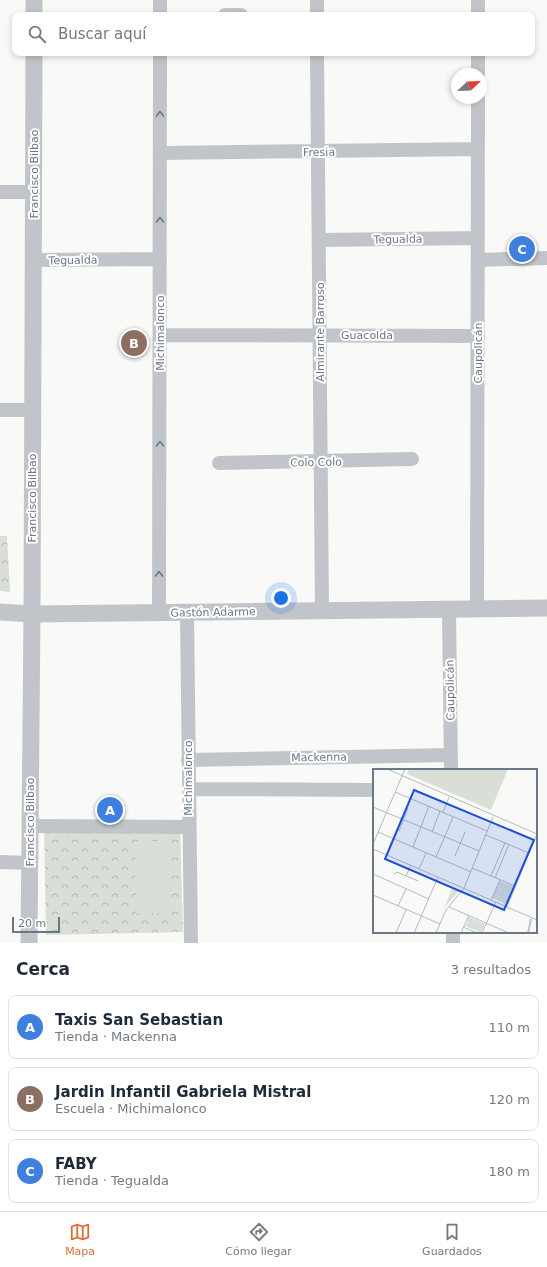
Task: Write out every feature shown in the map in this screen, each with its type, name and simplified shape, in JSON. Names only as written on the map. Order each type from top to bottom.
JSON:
[{"type":"street","points":[[34,0],[34,12]]},
{"type":"street","points":[[160,0],[160,12]]},
{"type":"street","points":[[317,0],[317,12]]},
{"type":"street","points":[[478,0],[478,12]]},
{"type":"street","name":"Francisco Bilbao","points":[[29,943],[34,56]]},
{"type":"street","name":"Michimalonco","points":[[159,613],[160,56]]},
{"type":"street","name":"Almirante Barroso","points":[[317,56],[322,611]]},
{"type":"street","points":[[478,56],[478,68]]},
{"type":"street","name":"Caupolicán","points":[[477,609],[478,104]]},
{"type":"street","name":"Fresia","points":[[160,153],[478,150]]},
{"type":"street","points":[[0,192],[34,192]]},
{"type":"street","name":"Tegualda","points":[[319,240],[478,238]]},
{"type":"street","points":[[478,260],[547,258]]},
{"type":"street","name":"Tegualda","points":[[34,260],[160,259]]},
{"type":"street","name":"Guacolda","points":[[160,335],[478,336]]},
{"type":"street","points":[[0,410],[33,410]]},
{"type":"street","name":"Colo Colo","points":[[219,463],[412,460]]},
{"type":"street","name":"Gastón Adarme","points":[[0,612],[32,614],[547,608]]},
{"type":"street","name":"Caupolicán","points":[[449,609],[451,769]]},
{"type":"street","name":"Michimalonco","points":[[187,612],[191,943]]},
{"type":"street","name":"Mackenna","points":[[188,760],[450,755]]},
{"type":"street","points":[[189,789],[373,790]]},
{"type":"street","points":[[30,826],[189,827]]},
{"type":"street","points":[[0,862],[30,863]]},
{"type":"green space","points":[[0,536],[7,536],[10,592],[0,591]]},
{"type":"green space","points":[[180,822],[183,932],[46,935],[44,825]]},
{"type":"green space","points":[[136,841],[171,841],[171,913],[136,913]]},
{"type":"place","name":"FABY","points":[[522,249]]},
{"type":"place","name":"Jardin Infantil Gabriela Mistral","points":[[134,343]]},
{"type":"place","name":"Taxis San Sebastian","points":[[110,810]]}]
